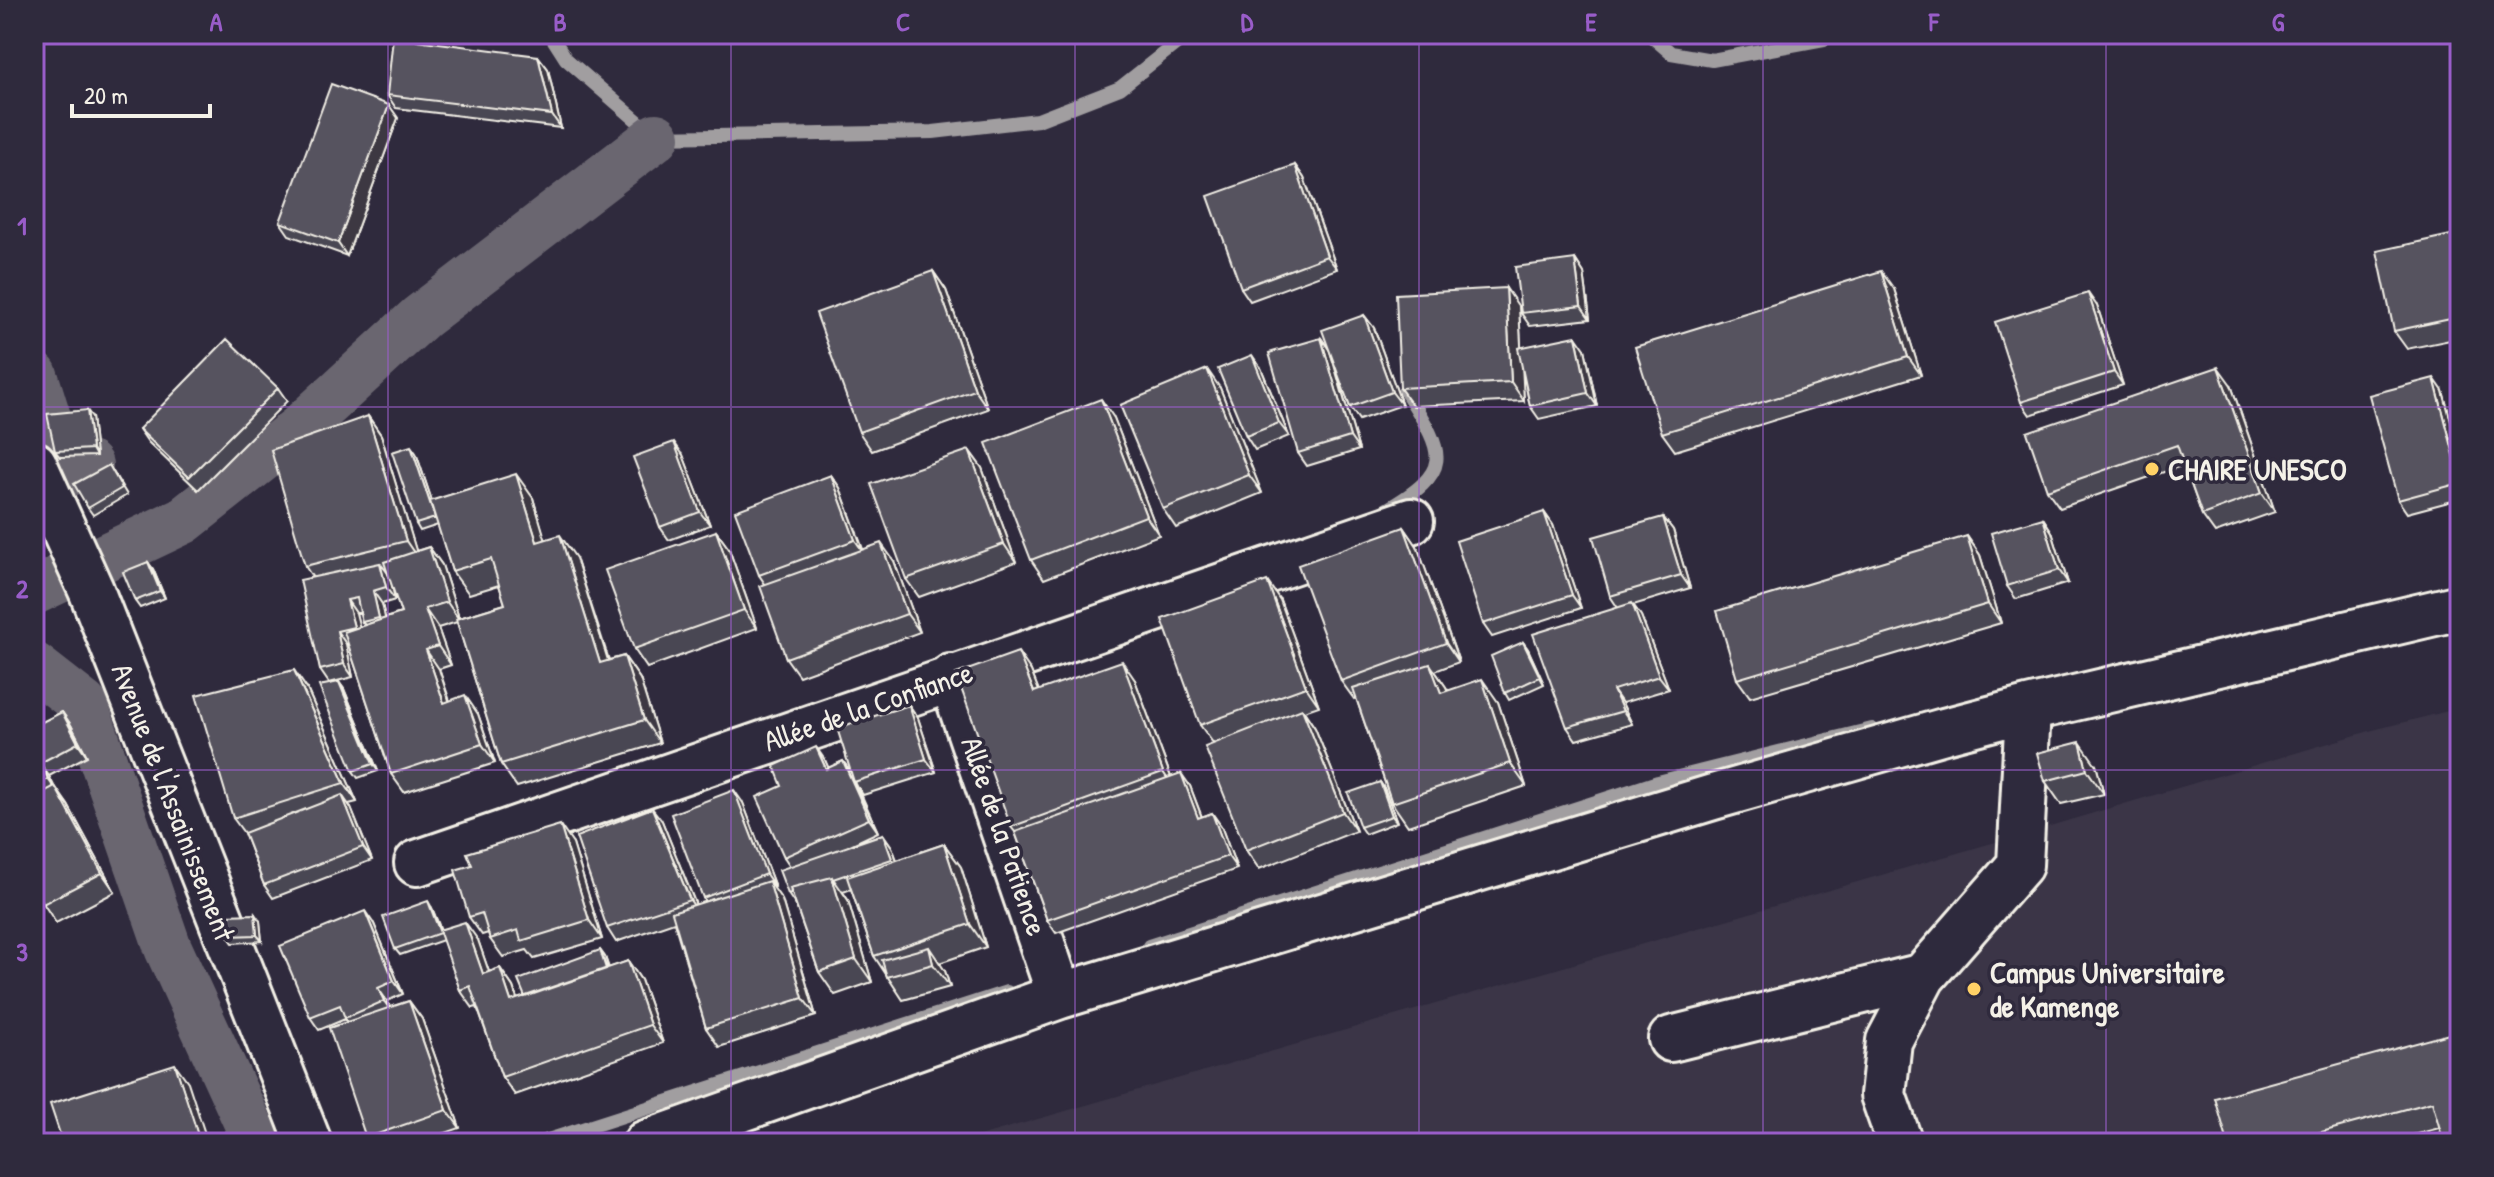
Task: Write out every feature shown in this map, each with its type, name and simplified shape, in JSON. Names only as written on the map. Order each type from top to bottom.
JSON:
[{"type":"street","name":"Avenue de l'Assainissement","points":[[34,464],[91,590],[309,1143]]},
{"type":"street","name":"Allée de la Confiance","points":[[417,863],[1411,521]]},
{"type":"street","points":[[646,1143],[1060,996],[1713,797],[2028,709],[2460,607]]},
{"type":"street","name":"Allée de la Patience","points":[[951,677],[1060,996]]},
{"type":"street","points":[[1900,1143],[1883,1095],[1889,1041],[1923,976],[2020,865],[2028,709]]},
{"type":"street","points":[[1671,1039],[1923,976]]},
{"type":"shaded area","name":"Campus Universitaire de Kamenge","points":[[2460,708],[2460,1143],[955,1143],[2373,730]]},
{"type":"building","points":[[393,37],[538,56],[552,115],[387,95]]},
{"type":"building","points":[[331,84],[389,105],[338,243],[280,222]]},
{"type":"building","points":[[1295,165],[1327,256],[1241,288],[1208,196]]},
{"type":"building","points":[[2460,233],[2460,317],[2394,331],[2377,251]]},
{"type":"building","points":[[1575,259],[1581,306],[1521,313],[1515,267]]},
{"type":"building","points":[[933,271],[975,390],[859,432],[816,313]]},
{"type":"building","points":[[1881,271],[1908,357],[1662,433],[1635,347]]},
{"type":"building","points":[[1506,288],[1511,382],[1400,388],[1396,294]]},
{"type":"building","points":[[2088,293],[2114,372],[2021,402],[1995,322]]},
{"type":"building","points":[[1364,315],[1392,392],[1350,407],[1322,330]]},
{"type":"building","points":[[1576,336],[1588,393],[1530,406],[1518,348]]},
{"type":"building","points":[[1321,338],[1350,437],[1298,453],[1269,353]]},
{"type":"building","points":[[227,339],[278,388],[189,477],[139,429]]},
{"type":"building","points":[[1252,355],[1279,423],[1246,436],[1218,369]]},
{"type":"building","points":[[2218,367],[2262,493],[2202,515],[2177,445],[2047,490],[2027,432]]},
{"type":"building","points":[[1207,369],[1249,475],[1163,509],[1120,405]]},
{"type":"building","points":[[2434,378],[2460,483],[2398,500],[2369,395]]},
{"type":"building","points":[[1101,399],[1146,516],[1031,560],[986,443]]},
{"type":"building","points":[[87,410],[92,449],[55,451],[47,414]]},
{"type":"building","points":[[368,416],[406,541],[305,566],[271,450]]},
{"type":"building","points":[[674,442],[700,512],[660,527],[633,457]]},
{"type":"building","points":[[411,446],[435,518],[416,524],[392,452]]},
{"type":"building","points":[[969,450],[1004,544],[906,579],[871,484]]},
{"type":"building","points":[[109,465],[122,488],[88,508],[74,484]]},
{"type":"building","points":[[516,474],[537,542],[560,535],[600,663],[624,656],[644,720],[501,764],[456,619],[505,604],[491,559],[452,571],[430,501]]},
{"type":"building","points":[[831,475],[855,540],[759,575],[735,511]]},
{"type":"building","points":[[1544,512],[1572,595],[1483,624],[1456,541]]},
{"type":"building","points":[[1663,517],[1681,575],[1610,596],[1593,537]]},
{"type":"building","points":[[2043,518],[2059,570],[2007,586],[1991,533]]},
{"type":"building","points":[[1404,527],[1446,643],[1341,681],[1298,565]]},
{"type":"building","points":[[716,531],[744,610],[634,649],[605,570]]},
{"type":"building","points":[[1967,536],[1988,604],[1737,679],[1717,611]]},
{"type":"building","points":[[881,543],[907,614],[786,658],[760,586]]},
{"type":"building","points":[[429,547],[447,602],[425,609],[438,646],[426,650],[444,703],[465,695],[482,744],[391,774],[344,632],[401,613],[384,562]]},
{"type":"building","points":[[148,562],[160,591],[135,601],[123,572]]},
{"type":"building","points":[[380,563],[386,587],[373,591],[379,618],[362,622],[357,598],[347,600],[354,627],[337,631],[344,664],[320,670],[300,580]]},
{"type":"building","points":[[1267,581],[1306,687],[1200,725],[1162,619]]},
{"type":"building","points":[[1632,603],[1659,676],[1613,690],[1623,711],[1567,727],[1533,634]]},
{"type":"building","points":[[1523,642],[1540,677],[1505,693],[1491,656]]},
{"type":"building","points":[[1018,652],[1034,692],[1122,661],[1163,772],[1011,827],[956,674]]},
{"type":"building","points":[[1430,664],[1441,693],[1482,679],[1510,763],[1392,803],[1353,689]]},
{"type":"building","points":[[294,670],[344,783],[233,818],[196,695]]},
{"type":"building","points":[[339,682],[373,764],[353,771],[319,686]]},
{"type":"building","points":[[909,705],[926,759],[854,782],[837,728]]},
{"type":"building","points":[[1302,709],[1343,812],[1246,850],[1205,747]]},
{"type":"building","points":[[62,712],[78,743],[40,763],[48,779],[34,786],[34,726]]},
{"type":"building","points":[[2080,742],[2087,770],[2045,781],[2037,753]]},
{"type":"building","points":[[816,747],[826,769],[843,761],[869,819],[784,857],[757,797],[782,786],[774,766]]},
{"type":"building","points":[[1181,773],[1198,818],[1212,813],[1228,856],[1047,920],[1015,832]]},
{"type":"building","points":[[1380,782],[1392,816],[1360,827],[1348,793]]},
{"type":"building","points":[[55,786],[102,873],[43,904],[34,888],[34,797]]},
{"type":"building","points":[[734,790],[766,874],[703,898],[671,814]]},
{"type":"building","points":[[342,795],[363,847],[264,885],[244,833]]},
{"type":"building","points":[[652,808],[690,900],[607,928],[576,837]]},
{"type":"building","points":[[560,825],[589,920],[521,941],[518,930],[490,939],[482,913],[469,917],[455,870],[472,865],[467,853]]},
{"type":"building","points":[[883,834],[892,859],[833,879],[790,888],[791,893],[788,894],[779,870]]},
{"type":"building","points":[[944,844],[970,924],[874,956],[847,877]]},
{"type":"building","points":[[832,877],[856,959],[819,972],[790,888]]},
{"type":"building","points":[[769,881],[803,998],[706,1028],[672,912]]},
{"type":"building","points":[[428,901],[440,933],[395,949],[383,917]]},
{"type":"building","points":[[365,911],[394,981],[378,988],[384,1001],[345,1018],[340,1005],[310,1017],[280,946]]},
{"type":"building","points":[[255,914],[257,935],[228,936],[226,915]]},
{"type":"building","points":[[465,922],[483,974],[500,968],[511,1001],[628,961],[650,1025],[502,1077],[470,986],[460,990],[439,930]]},
{"type":"building","points":[[929,947],[933,964],[887,977],[882,960]]},
{"type":"building","points":[[600,950],[606,969],[525,997],[518,980]]},
{"type":"building","points":[[409,1001],[447,1110],[366,1138],[329,1028]]},
{"type":"building","points":[[2460,1031],[2460,1094],[2453,1096],[2460,1120],[2460,1143],[2444,1143],[2432,1102],[2281,1143],[2228,1143],[2215,1098]]},
{"type":"building","points":[[175,1064],[200,1143],[63,1143],[50,1104]]},
{"type":"waterway","points":[[550,34],[566,59],[656,137],[933,132],[1038,120],[1120,88],[1188,34]]},
{"type":"waterway","points":[[1649,34],[1671,53],[1712,60],[1824,39],[1836,34]]},
{"type":"waterway","points":[[34,591],[184,520],[300,428],[421,317],[656,137]]},
{"type":"waterway","points":[[34,375],[47,417],[58,476],[89,465]]},
{"type":"waterway","points":[[1384,511],[1424,483],[1433,471],[1436,459],[1435,445],[1405,390]]},
{"type":"waterway","points":[[34,666],[84,705],[168,948],[257,1143]]},
{"type":"waterway","points":[[1149,946],[1658,782],[1872,729]]},
{"type":"waterway","points":[[539,1143],[1007,992]]},
{"type":"place","name":"CHAIRE UNESCO","points":[[2152,469]]},
{"type":"place","name":"Campus Universitaire de Kamenge","points":[[1974,989]]}]
